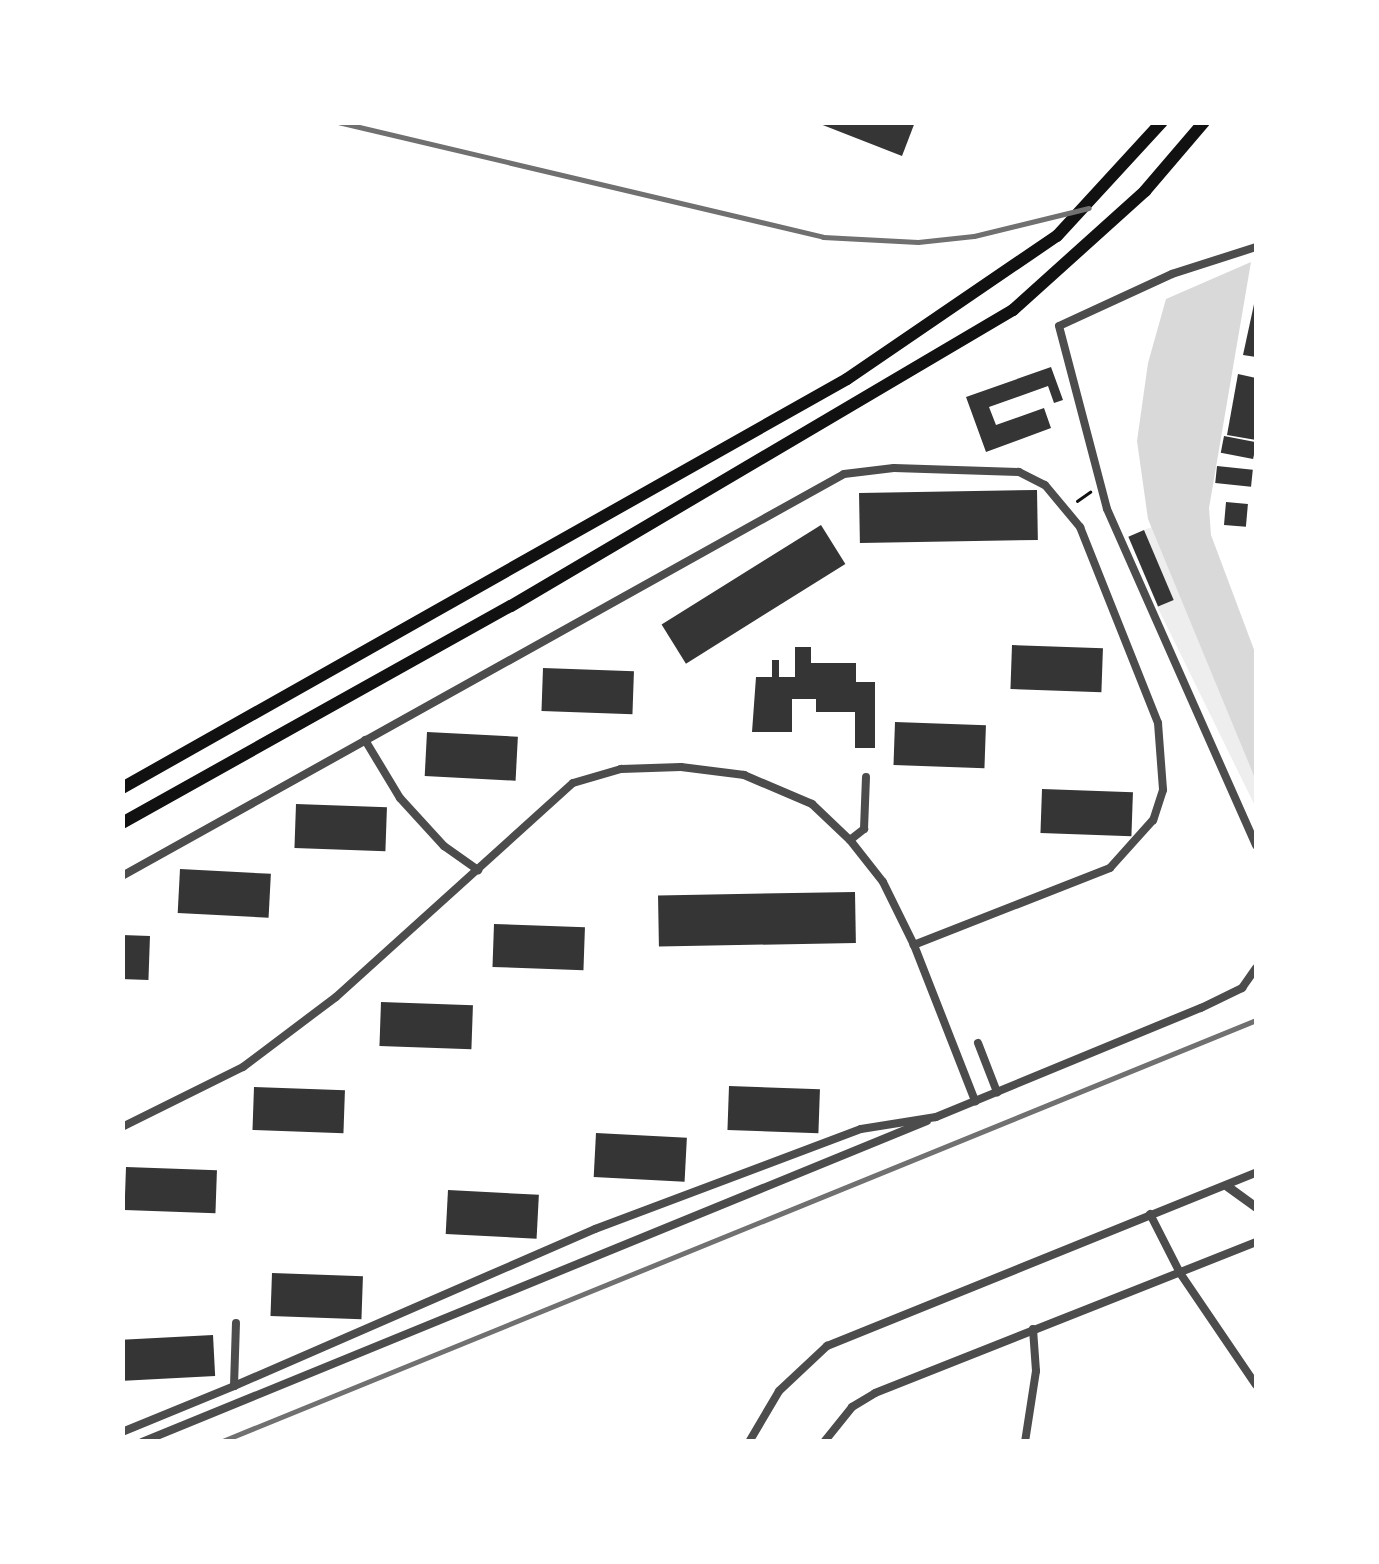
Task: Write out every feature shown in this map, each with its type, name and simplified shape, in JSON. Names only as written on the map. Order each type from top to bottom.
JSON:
[{"type":"highway","points":[[122,788],[848,379],[1057,236],[1162,122]]},
{"type":"highway","points":[[122,822],[512,606],[1012,310],[1133,203],[1204,122]]},
{"type":"street","points":[[1256,247],[1172,274],[1058,326],[1107,509],[1256,846]]},
{"type":"street","points":[[122,876],[844,474],[894,468],[1020,472],[1046,485],[1066,507],[1158,723],[1165,758],[1153,820],[1110,868],[914,945]]},
{"type":"street","points":[[365,740],[400,798],[444,846],[478,870]]},
{"type":"street","points":[[122,1127],[243,1067],[336,997],[573,783],[621,769],[681,767],[744,776],[812,804],[850,840],[883,882],[914,945],[974,1101]]},
{"type":"street","points":[[850,840],[864,829],[866,777]]},
{"type":"street","points":[[142,1442],[1215,1002],[1242,988],[1256,968]]},
{"type":"street","points":[[978,1043],[998,1092]]},
{"type":"street","points":[[122,1432],[595,1229],[862,1129],[936,1117]]},
{"type":"street","points":[[749,1442],[779,1391],[826,1346],[1256,1173]]},
{"type":"street","points":[[1226,1186],[1256,1207]]},
{"type":"street","points":[[1150,1214],[1180,1274],[1256,1385]]},
{"type":"street","points":[[824,1442],[852,1406],[876,1393],[1256,1242]]},
{"type":"street","points":[[234,1386],[236,1324]]},
{"type":"street","points":[[1025,1442],[1036,1371],[1033,1329]]},
{"type":"path","points":[[1066,507],[1090,494]]},
{"type":"shaded area","points":[[1251,262],[1209,508],[1211,535],[1256,655],[1256,781],[1148,519],[1137,441],[1148,363],[1166,299]]},
{"type":"shaded area","points":[[1152,527],[1256,781],[1256,808],[1157,606],[1173,599],[1144,530]]},
{"type":"building","points":[[815,122],[915,122],[902,156]]},
{"type":"building","points":[[1256,295],[1256,357],[1243,355]]},
{"type":"building","points":[[1051,367],[1063,400],[1054,403],[1048,386],[989,407],[996,425],[1044,408],[1051,428],[986,452],[966,397]]},
{"type":"building","points":[[1238,374],[1256,378],[1256,440],[1227,435]]},
{"type":"building","points":[[1224,436],[1256,442],[1253,459],[1221,453]]},
{"type":"building","points":[[1217,466],[1253,470],[1251,487],[1215,483]]},
{"type":"building","points":[[1037,490],[1038,540],[860,543],[859,493]]},
{"type":"building","points":[[1226,502],[1248,504],[1246,527],[1224,525]]},
{"type":"building","points":[[821,525],[845,564],[686,664],[662,625]]},
{"type":"building","points":[[1144,530],[1174,600],[1158,607],[1128,537]]},
{"type":"building","points":[[1012,645],[1103,648],[1101,692],[1010,689]]},
{"type":"building","points":[[795,647],[811,647],[811,663],[856,663],[856,682],[875,682],[875,748],[855,748],[855,712],[816,712],[816,699],[792,699],[792,732],[752,732],[756,677],[772,677],[772,660],[779,660],[779,677],[795,677]]},
{"type":"building","points":[[543,668],[634,671],[632,714],[541,711]]},
{"type":"building","points":[[895,722],[986,725],[984,768],[893,765]]},
{"type":"building","points":[[427,732],[518,737],[516,781],[425,776]]},
{"type":"building","points":[[1042,789],[1133,792],[1131,836],[1040,833]]},
{"type":"building","points":[[296,804],[387,807],[385,851],[294,848]]},
{"type":"building","points":[[180,869],[271,874],[269,918],[178,913]]},
{"type":"building","points":[[855,892],[856,943],[659,946],[658,895]]},
{"type":"building","points":[[494,924],[585,927],[583,970],[492,967]]},
{"type":"building","points":[[122,935],[150,936],[148,980],[122,979]]},
{"type":"building","points":[[381,1002],[473,1005],[471,1049],[379,1046]]},
{"type":"building","points":[[729,1086],[820,1089],[818,1133],[727,1130]]},
{"type":"building","points":[[254,1087],[345,1090],[343,1133],[252,1130]]},
{"type":"building","points":[[596,1133],[687,1138],[685,1182],[594,1177]]},
{"type":"building","points":[[126,1167],[217,1170],[215,1213],[124,1210]]},
{"type":"building","points":[[448,1190],[539,1195],[537,1239],[446,1234]]},
{"type":"building","points":[[272,1273],[363,1276],[361,1319],[270,1316]]},
{"type":"building","points":[[213,1335],[215,1376],[124,1381],[122,1340]]},
{"type":"railway","points":[[338,122],[823,237],[918,242],[974,236],[1089,208]]},
{"type":"railway","points":[[220,1442],[1256,1020]]}]
